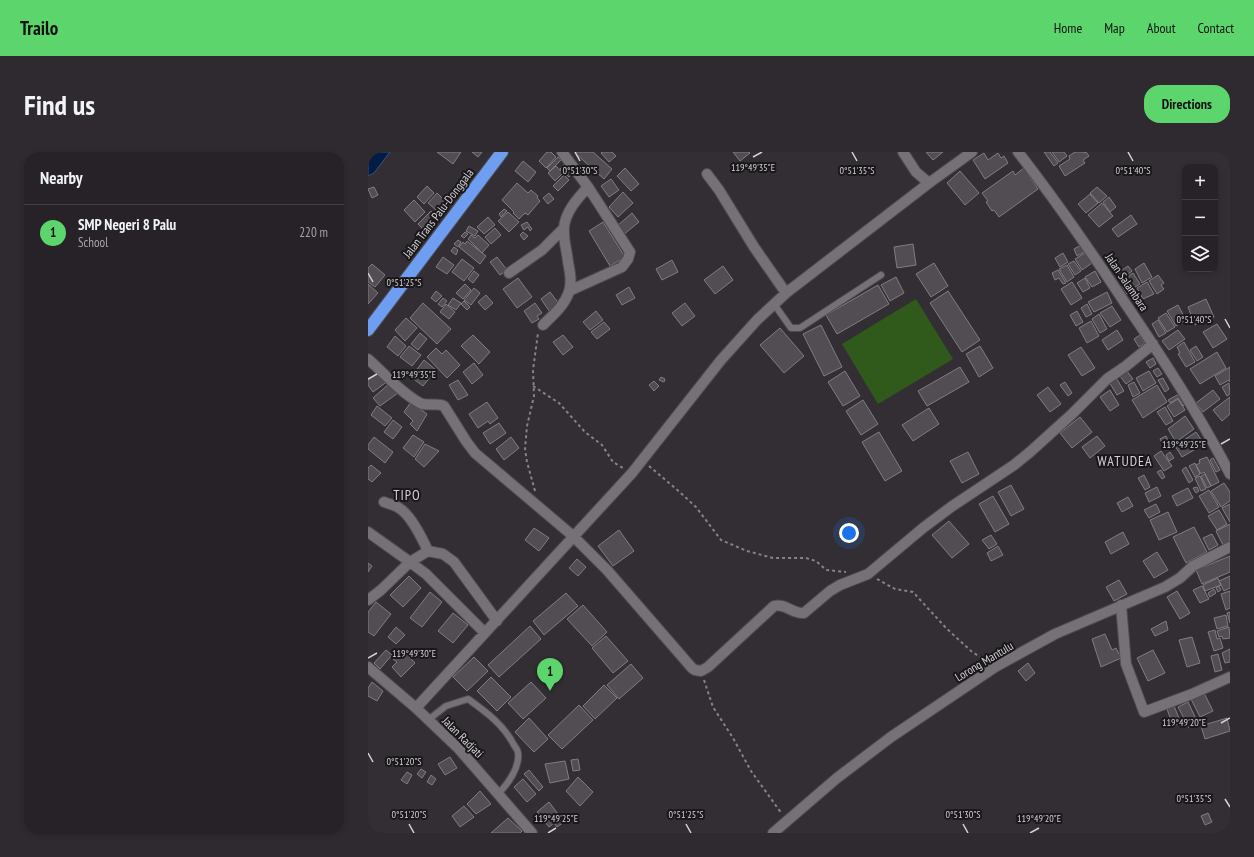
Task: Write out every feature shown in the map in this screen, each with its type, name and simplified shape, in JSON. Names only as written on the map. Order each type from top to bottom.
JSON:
[{"type":"highway","name":"Jalan Trans Palu-Donggala","points":[[368,330],[502,152]]},
{"type":"street","points":[[562,152],[588,186],[630,252],[628,259],[622,266],[569,291]]},
{"type":"street","points":[[903,152],[916,172],[929,183]]},
{"type":"street","points":[[416,708],[632,473],[721,360],[757,320],[786,294],[929,183],[972,152]]},
{"type":"street","name":"Jalan Salambara","points":[[1018,152],[1047,189],[1088,247],[1153,344],[1190,402],[1230,474]]},
{"type":"street","points":[[707,174],[719,190],[754,247],[786,294]]},
{"type":"street","points":[[543,325],[561,307],[569,291],[571,281],[564,228],[567,217],[572,208],[579,196],[588,186]]},
{"type":"street","points":[[509,273],[542,250],[564,228]]},
{"type":"street","points":[[368,359],[398,387],[420,402],[424,404],[440,404],[444,406],[475,453],[573,536],[607,570],[692,668],[701,672],[774,606],[779,605],[796,613],[804,613],[830,592],[868,574],[923,528],[951,507],[1014,465],[1071,415],[1107,379],[1153,344]]},
{"type":"street","points":[[384,502],[399,508],[404,513],[419,533],[428,551]]},
{"type":"street","points":[[368,532],[426,574],[485,633]]},
{"type":"street","name":"Lorong Mantulu","points":[[773,833],[837,778],[892,737],[995,667],[1055,634],[1165,587],[1180,578],[1193,566],[1230,547]]},
{"type":"street","points":[[368,600],[381,590],[410,562],[428,551],[443,554],[454,562],[497,621]]},
{"type":"street","points":[[1122,605],[1126,664],[1144,712],[1192,694],[1230,677]]},
{"type":"street","name":"Jalan Radjati","points":[[368,667],[416,708],[459,749],[532,833]]},
{"type":"lane","points":[[774,304],[791,328],[800,328],[881,275]]},
{"type":"lane","points":[[428,720],[446,706],[468,699],[492,716],[509,735],[518,753],[516,767],[508,784],[498,794]]},
{"type":"path","points":[[540,509],[525,449],[527,426],[534,396],[533,370],[537,337],[539,329],[543,325]]},
{"type":"path","points":[[533,386],[559,403],[585,432],[602,445],[613,462],[632,473]]},
{"type":"path","points":[[642,461],[676,488],[696,507],[720,540],[747,551],[773,558],[806,558],[816,561],[826,570],[848,572]]},
{"type":"path","points":[[868,574],[895,589],[913,592],[946,628],[970,651],[995,667]]},
{"type":"path","points":[[701,672],[713,707],[751,770],[787,820]]},
{"type":"green space","points":[[916,299],[953,359],[878,404],[842,344]]},
{"type":"water","points":[[368,152],[390,152],[374,173],[368,176]]},
{"type":"building","points":[[437,152],[461,152],[453,164]]},
{"type":"building","points":[[472,152],[482,152],[478,157]]},
{"type":"building","points":[[547,152],[551,152],[556,157],[546,168],[539,161]]},
{"type":"building","points":[[593,152],[612,169],[604,179],[575,153]]},
{"type":"building","points":[[612,152],[616,156],[609,162],[601,153]]},
{"type":"building","points":[[733,152],[749,152],[750,153],[740,161]]},
{"type":"building","points":[[926,152],[943,152],[933,160]]},
{"type":"building","points":[[1044,152],[1050,152],[1058,163],[1054,166]]},
{"type":"building","points":[[1052,152],[1064,152],[1067,156],[1059,162]]},
{"type":"building","points":[[1075,152],[1086,152],[1089,156],[1083,160],[1085,163],[1065,176],[1059,166],[1070,159],[1069,156]]},
{"type":"building","points":[[984,153],[988,160],[998,153],[1001,158],[1004,156],[1008,163],[985,179],[973,160]]},
{"type":"building","points":[[558,157],[561,160],[550,171],[547,168]]},
{"type":"building","points":[[523,161],[536,172],[528,182],[515,171]]},
{"type":"building","points":[[566,163],[574,172],[569,177],[560,169]]},
{"type":"building","points":[[556,166],[563,173],[555,181],[548,173]]},
{"type":"building","points":[[625,168],[639,184],[631,191],[617,176]]},
{"type":"building","points":[[1024,168],[1038,189],[999,217],[994,210],[992,211],[986,202],[988,201],[982,193],[1013,171],[1015,175]]},
{"type":"building","points":[[960,171],[979,193],[965,205],[947,183]]},
{"type":"building","points":[[564,175],[569,180],[558,191],[553,186]]},
{"type":"building","points":[[611,179],[619,190],[609,197],[601,186]]},
{"type":"building","points":[[517,183],[528,193],[531,190],[538,196],[537,198],[540,201],[528,215],[525,213],[519,219],[502,200]]},
{"type":"building","points":[[427,186],[434,193],[424,204],[417,197]]},
{"type":"building","points":[[374,187],[378,195],[372,198],[368,189]]},
{"type":"building","points":[[1097,187],[1107,196],[1099,203],[1090,193]]},
{"type":"building","points":[[623,192],[633,203],[618,217],[609,207]]},
{"type":"building","points":[[437,193],[444,200],[436,210],[428,203]]},
{"type":"building","points":[[549,193],[554,199],[548,204],[543,198]]},
{"type":"building","points":[[1090,194],[1098,203],[1086,213],[1078,204]]},
{"type":"building","points":[[1109,197],[1116,207],[1110,212],[1103,202]]},
{"type":"building","points":[[414,200],[425,212],[415,222],[404,210]]},
{"type":"building","points":[[1102,203],[1113,216],[1099,227],[1088,215]]},
{"type":"building","points":[[504,209],[507,211],[501,217],[499,214]]},
{"type":"building","points":[[431,211],[435,216],[422,228],[418,224]]},
{"type":"building","points":[[508,212],[519,222],[509,232],[498,221]]},
{"type":"building","points":[[632,213],[639,222],[623,235],[616,227]]},
{"type":"building","points":[[1131,215],[1137,224],[1118,237],[1112,229]]},
{"type":"building","points":[[488,217],[495,225],[484,234],[477,227]]},
{"type":"building","points":[[527,222],[532,229],[530,231],[528,227],[524,230],[521,225]]},
{"type":"building","points":[[603,222],[625,257],[610,266],[589,231]]},
{"type":"building","points":[[469,226],[478,231],[475,236],[466,231]]},
{"type":"building","points":[[495,228],[501,235],[491,244],[485,237]]},
{"type":"building","points":[[465,232],[468,234],[464,238],[461,236]]},
{"type":"building","points":[[523,232],[528,236],[524,240],[520,235]]},
{"type":"building","points":[[471,235],[475,238],[478,235],[489,245],[482,253],[468,239]]},
{"type":"building","points":[[458,240],[461,242],[458,247],[454,244]]},
{"type":"building","points":[[467,241],[486,256],[480,264],[459,247],[463,242],[465,244]]},
{"type":"building","points":[[913,244],[916,265],[897,268],[894,247]]},
{"type":"building","points":[[1081,245],[1084,252],[1077,256],[1074,249]]},
{"type":"building","points":[[454,247],[458,250],[456,255],[451,251]]},
{"type":"building","points":[[1063,253],[1068,262],[1060,267],[1055,258]]},
{"type":"building","points":[[1085,253],[1092,263],[1082,270],[1075,259]]},
{"type":"building","points":[[443,257],[454,265],[447,274],[436,267]]},
{"type":"building","points":[[497,257],[507,270],[500,275],[490,262]]},
{"type":"building","points":[[462,259],[474,268],[464,281],[452,272]]},
{"type":"building","points":[[672,260],[678,272],[662,280],[656,269]]},
{"type":"building","points":[[1074,261],[1081,271],[1075,275],[1068,264]]},
{"type":"building","points":[[934,263],[948,286],[931,297],[916,274]]},
{"type":"building","points":[[1144,263],[1152,277],[1142,283],[1135,269]]},
{"type":"building","points":[[372,264],[385,275],[375,287],[368,282],[368,268]]},
{"type":"building","points":[[1067,265],[1074,277],[1067,282],[1059,269]]},
{"type":"building","points":[[723,266],[733,280],[715,294],[704,280]]},
{"type":"building","points":[[1128,266],[1132,271],[1122,279],[1118,273]]},
{"type":"building","points":[[1058,270],[1066,283],[1063,284],[1059,278],[1055,280],[1052,273]]},
{"type":"building","points":[[474,271],[479,275],[473,283],[468,279]]},
{"type":"building","points":[[1095,271],[1101,282],[1092,287],[1085,277]]},
{"type":"building","points":[[1133,273],[1140,284],[1132,289],[1125,278]]},
{"type":"building","points":[[1158,275],[1164,283],[1161,285],[1164,289],[1157,294],[1149,281]]},
{"type":"building","points":[[896,277],[904,293],[890,301],[881,285]]},
{"type":"building","points":[[518,278],[532,297],[517,308],[503,289]]},
{"type":"building","points":[[1085,278],[1090,288],[1083,292],[1077,283]]},
{"type":"building","points":[[1072,282],[1082,298],[1071,305],[1061,289]]},
{"type":"building","points":[[1147,282],[1154,294],[1143,299],[1137,288]]},
{"type":"building","points":[[368,284],[378,293],[368,304]]},
{"type":"building","points":[[465,284],[471,290],[463,299],[456,293]]},
{"type":"building","points":[[1126,284],[1131,291],[1127,294],[1122,286]]},
{"type":"building","points":[[878,285],[889,304],[837,334],[826,315]]},
{"type":"building","points":[[629,287],[635,298],[622,305],[616,295]]},
{"type":"building","points":[[474,288],[480,293],[471,305],[464,300]]},
{"type":"building","points":[[436,291],[442,296],[436,302],[431,298]]},
{"type":"building","points":[[948,291],[980,340],[962,352],[930,303]]},
{"type":"building","points":[[550,292],[560,305],[550,312],[541,299]]},
{"type":"building","points":[[1107,292],[1112,303],[1094,312],[1088,302]]},
{"type":"building","points":[[486,295],[493,303],[485,310],[478,302]]},
{"type":"building","points":[[443,298],[447,301],[442,307],[438,304]]},
{"type":"building","points":[[453,298],[461,303],[456,310],[448,305]]},
{"type":"building","points":[[1206,299],[1214,317],[1195,325],[1188,307]]},
{"type":"building","points":[[464,301],[470,307],[467,310],[461,304]]},
{"type":"building","points":[[423,303],[451,329],[437,344],[410,318]]},
{"type":"building","points":[[535,303],[542,313],[537,316],[539,319],[532,323],[524,311]]},
{"type":"building","points":[[685,303],[695,316],[682,326],[672,313]]},
{"type":"building","points":[[446,304],[455,312],[449,319],[440,312]]},
{"type":"building","points":[[1087,304],[1092,314],[1086,317],[1081,308]]},
{"type":"building","points":[[1178,305],[1186,320],[1176,326],[1167,311]]},
{"type":"building","points":[[1112,306],[1121,320],[1110,327],[1100,313]]},
{"type":"building","points":[[596,311],[603,320],[590,330],[583,322]]},
{"type":"building","points":[[1077,311],[1083,322],[1076,326],[1070,315]]},
{"type":"building","points":[[1166,313],[1175,327],[1167,332],[1158,318]]},
{"type":"building","points":[[1099,314],[1107,329],[1100,333],[1092,319]]},
{"type":"building","points":[[406,318],[417,328],[405,341],[395,330]]},
{"type":"building","points":[[1158,320],[1166,333],[1159,337],[1152,324]]},
{"type":"building","points":[[1091,321],[1099,336],[1087,343],[1079,328]]},
{"type":"building","points":[[604,322],[610,329],[597,339],[591,332]]},
{"type":"building","points":[[1217,324],[1227,339],[1213,348],[1203,332]]},
{"type":"building","points":[[821,325],[842,367],[824,376],[803,334]]},
{"type":"building","points":[[780,328],[804,356],[784,373],[760,345]]},
{"type":"building","points":[[1117,330],[1123,340],[1108,350],[1102,340]]},
{"type":"building","points":[[1178,330],[1185,339],[1169,350],[1162,341]]},
{"type":"building","points":[[420,333],[427,339],[418,350],[411,344]]},
{"type":"building","points":[[473,335],[490,352],[479,364],[461,346]]},
{"type":"building","points":[[563,335],[573,347],[563,355],[553,342]]},
{"type":"building","points":[[1140,335],[1145,343],[1139,347],[1134,339]]},
{"type":"building","points":[[395,336],[406,346],[398,356],[387,347]]},
{"type":"building","points":[[1184,342],[1195,362],[1186,367],[1178,354],[1180,353],[1177,347]]},
{"type":"building","points":[[409,346],[421,355],[412,366],[400,357]]},
{"type":"building","points":[[980,346],[993,368],[979,377],[966,354]]},
{"type":"building","points":[[1196,346],[1203,357],[1197,361],[1190,350]]},
{"type":"building","points":[[1081,347],[1095,368],[1082,376],[1068,355]]},
{"type":"building","points":[[436,348],[442,354],[446,350],[460,365],[447,378],[427,357]]},
{"type":"building","points":[[1217,352],[1226,368],[1200,384],[1190,369]]},
{"type":"building","points":[[1153,358],[1156,364],[1150,368],[1146,362]]},
{"type":"building","points":[[424,360],[436,370],[423,386],[411,377]]},
{"type":"building","points":[[474,363],[483,375],[472,384],[463,372]]},
{"type":"building","points":[[960,367],[969,382],[927,406],[918,391]]},
{"type":"building","points":[[1230,367],[1230,382],[1229,380],[1220,385],[1215,376]]},
{"type":"building","points":[[1158,368],[1162,374],[1157,377],[1153,371]]},
{"type":"building","points":[[1126,370],[1133,379],[1126,384],[1119,375]]},
{"type":"building","points":[[845,371],[860,396],[843,406],[828,382]]},
{"type":"building","points":[[1149,371],[1156,383],[1143,391],[1136,378]]},
{"type":"building","points":[[379,372],[388,381],[373,392],[368,385],[368,380]]},
{"type":"building","points":[[1115,376],[1124,391],[1117,395],[1108,380]]},
{"type":"building","points":[[661,377],[665,379],[664,382],[659,380]]},
{"type":"building","points":[[1163,378],[1169,389],[1165,392],[1158,380]]},
{"type":"building","points":[[458,380],[468,395],[458,400],[449,385]]},
{"type":"building","points":[[654,381],[659,386],[654,391],[649,385]]},
{"type":"building","points":[[1065,382],[1072,393],[1068,396],[1060,385]]},
{"type":"building","points":[[1134,382],[1140,393],[1133,397],[1128,385]]},
{"type":"building","points":[[390,383],[398,393],[380,406],[373,398]]},
{"type":"building","points":[[1229,383],[1230,394],[1227,396],[1222,387]]},
{"type":"building","points":[[1157,385],[1167,402],[1143,418],[1132,400]]},
{"type":"building","points":[[1048,387],[1061,404],[1050,412],[1037,395]]},
{"type":"building","points":[[1110,390],[1119,405],[1110,411],[1100,397]]},
{"type":"building","points":[[1213,390],[1220,399],[1203,412],[1196,403]]},
{"type":"building","points":[[1179,394],[1185,404],[1183,406],[1178,398],[1170,403],[1168,400]]},
{"type":"building","points":[[1230,397],[1230,414],[1222,421],[1213,410]]},
{"type":"building","points":[[1178,399],[1185,410],[1174,417],[1167,406]]},
{"type":"building","points":[[863,400],[878,424],[861,435],[846,411]]},
{"type":"building","points":[[411,402],[427,414],[417,431],[410,424],[413,421],[404,412]]},
{"type":"building","points":[[487,402],[498,418],[490,424],[488,421],[478,428],[469,414]]},
{"type":"building","points":[[377,406],[392,418],[385,426],[371,415]]},
{"type":"building","points":[[1165,407],[1173,421],[1166,425],[1157,412]]},
{"type":"building","points":[[929,408],[939,424],[913,441],[902,425]]},
{"type":"building","points":[[1185,416],[1194,429],[1176,442],[1168,429]]},
{"type":"building","points":[[1080,417],[1092,432],[1072,448],[1060,433]]},
{"type":"building","points":[[393,420],[402,427],[393,439],[384,432]]},
{"type":"building","points":[[499,423],[506,433],[490,444],[483,433]]},
{"type":"building","points":[[879,432],[902,471],[885,481],[862,442]]},
{"type":"building","points":[[1196,432],[1204,444],[1182,457],[1175,446]]},
{"type":"building","points":[[413,435],[424,442],[414,457],[403,448]]},
{"type":"building","points":[[1097,436],[1105,446],[1090,458],[1082,447]]},
{"type":"building","points":[[1166,436],[1171,447],[1166,450],[1160,439]]},
{"type":"building","points":[[374,437],[393,452],[385,463],[368,449],[368,445]]},
{"type":"building","points":[[511,437],[519,448],[504,460],[496,449]]},
{"type":"building","points":[[425,444],[439,451],[424,467],[415,459]]},
{"type":"building","points":[[1161,451],[1172,466],[1164,471],[1154,456]]},
{"type":"building","points":[[968,452],[979,474],[962,483],[950,461]]},
{"type":"building","points":[[1170,452],[1174,458],[1169,461],[1166,455]]},
{"type":"building","points":[[1207,457],[1219,482],[1211,486],[1204,472],[1201,474],[1196,465],[1200,463],[1199,460]]},
{"type":"building","points":[[1213,458],[1220,470],[1216,472],[1210,460]]},
{"type":"building","points":[[1195,463],[1200,474],[1195,477],[1189,466]]},
{"type":"building","points":[[371,465],[381,473],[372,482],[368,479],[368,468]]},
{"type":"building","points":[[1186,467],[1193,480],[1189,483],[1182,470]]},
{"type":"building","points":[[1161,470],[1165,477],[1162,479],[1157,472]]},
{"type":"building","points":[[1205,474],[1211,486],[1207,488],[1201,476]]},
{"type":"building","points":[[1144,475],[1150,487],[1145,490],[1138,478]]},
{"type":"building","points":[[1200,476],[1206,489],[1201,491],[1195,478]]},
{"type":"building","points":[[1224,483],[1230,492],[1230,501],[1221,507],[1211,491]]},
{"type":"building","points":[[1011,485],[1024,509],[1011,516],[998,492]]},
{"type":"building","points":[[1157,487],[1161,496],[1149,502],[1145,493]]},
{"type":"building","points":[[1197,487],[1199,491],[1196,493],[1193,488]]},
{"type":"building","points":[[1188,488],[1193,498],[1177,506],[1172,496]]},
{"type":"building","points":[[1209,490],[1219,507],[1209,513],[1199,496]]},
{"type":"building","points":[[993,496],[1009,524],[995,532],[979,504]]},
{"type":"building","points":[[1128,497],[1133,506],[1122,512],[1117,503]]},
{"type":"building","points":[[1156,504],[1160,512],[1149,518],[1144,510]]},
{"type":"building","points":[[1230,504],[1230,522],[1222,508]]},
{"type":"building","points":[[1219,510],[1227,524],[1217,530],[1208,516]]},
{"type":"building","points":[[1168,512],[1177,532],[1159,540],[1150,520]]},
{"type":"building","points":[[949,521],[969,544],[952,558],[932,535]]},
{"type":"building","points":[[1230,524],[1230,541],[1223,545],[1216,531]]},
{"type":"building","points":[[1194,527],[1207,552],[1186,563],[1173,537]]},
{"type":"building","points":[[534,528],[549,538],[539,551],[525,540]]},
{"type":"building","points":[[619,530],[634,551],[613,566],[598,546]]},
{"type":"building","points":[[1123,532],[1129,544],[1111,554],[1105,542]]},
{"type":"building","points":[[1212,534],[1218,545],[1209,550],[1203,538]]},
{"type":"building","points":[[991,535],[997,544],[989,549],[982,540]]},
{"type":"building","points":[[998,546],[1003,555],[991,561],[987,553]]},
{"type":"building","points":[[1157,552],[1168,570],[1154,578],[1143,561]]},
{"type":"building","points":[[1230,556],[1230,572],[1202,584],[1196,570]]},
{"type":"building","points":[[577,559],[586,567],[578,576],[569,568]]},
{"type":"building","points":[[368,563],[372,566],[368,572]]},
{"type":"building","points":[[409,576],[421,588],[403,607],[390,595]]},
{"type":"building","points":[[1230,576],[1230,588],[1224,591],[1219,581]]},
{"type":"building","points":[[1218,578],[1221,585],[1205,591],[1203,585]]},
{"type":"building","points":[[1119,580],[1127,594],[1114,601],[1106,587]]},
{"type":"building","points":[[1202,586],[1209,599],[1200,603],[1193,590]]},
{"type":"building","points":[[1219,586],[1221,590],[1218,592],[1216,588]]},
{"type":"building","points":[[1214,589],[1216,593],[1210,597],[1208,593]]},
{"type":"building","points":[[1177,591],[1190,613],[1180,619],[1167,597]]},
{"type":"building","points":[[1230,591],[1230,608],[1226,610],[1221,594]]},
{"type":"building","points":[[430,592],[442,602],[422,627],[410,618]]},
{"type":"building","points":[[566,593],[578,606],[544,635],[533,621]]},
{"type":"building","points":[[376,602],[391,614],[374,636],[368,632],[368,612]]},
{"type":"building","points":[[583,605],[607,632],[592,646],[567,619]]},
{"type":"building","points":[[1230,612],[1230,623],[1227,613]]},
{"type":"building","points":[[453,613],[468,625],[453,643],[438,631]]},
{"type":"building","points":[[1226,615],[1228,626],[1217,629],[1214,618]]},
{"type":"building","points":[[1166,621],[1168,630],[1155,636],[1151,629]]},
{"type":"building","points":[[530,626],[541,639],[499,677],[488,665]]},
{"type":"building","points":[[396,627],[405,635],[396,644],[388,637]]},
{"type":"building","points":[[1229,627],[1230,638],[1223,639],[1222,636],[1219,637],[1217,631]]},
{"type":"building","points":[[1215,630],[1217,639],[1220,638],[1223,648],[1214,651],[1208,632]]},
{"type":"building","points":[[1105,634],[1112,650],[1116,648],[1121,658],[1101,667],[1092,639]]},
{"type":"building","points":[[606,636],[628,661],[613,673],[592,648]]},
{"type":"building","points":[[1192,637],[1200,663],[1187,667],[1179,640]]},
{"type":"building","points":[[402,649],[415,663],[401,677],[392,667],[397,662],[393,659]]},
{"type":"building","points":[[1230,649],[1230,662],[1225,663],[1222,653]]},
{"type":"building","points":[[386,650],[392,655],[380,669],[374,663]]},
{"type":"building","points":[[1153,650],[1165,673],[1148,681],[1137,658]]},
{"type":"building","points":[[1218,654],[1222,670],[1215,672],[1211,656]]},
{"type":"building","points":[[474,657],[488,671],[467,691],[453,677]]},
{"type":"building","points":[[1028,663],[1035,673],[1026,681],[1018,671]]},
{"type":"building","points":[[631,664],[643,678],[619,699],[607,685]]},
{"type":"building","points":[[491,677],[511,697],[497,711],[477,691]]},
{"type":"building","points":[[372,682],[383,691],[377,701],[368,696],[368,688]]},
{"type":"building","points":[[531,682],[546,698],[523,719],[508,703]]},
{"type":"building","points":[[604,685],[617,698],[595,719],[583,706]]},
{"type":"building","points":[[1204,693],[1213,711],[1200,717],[1191,699]]},
{"type":"building","points":[[1188,702],[1198,723],[1189,728],[1178,707]]},
{"type":"building","points":[[579,705],[593,720],[562,749],[548,735]]},
{"type":"building","points":[[1174,706],[1181,723],[1173,726],[1167,709]]},
{"type":"building","points":[[529,718],[548,739],[534,752],[515,732]]},
{"type":"building","points":[[1227,718],[1230,731],[1205,739],[1201,726]]},
{"type":"building","points":[[450,757],[457,768],[445,775],[438,764]]},
{"type":"building","points":[[578,759],[580,770],[573,771],[571,760]]},
{"type":"building","points":[[565,761],[569,779],[550,783],[545,764]]},
{"type":"building","points":[[421,769],[426,772],[422,778],[417,774]]},
{"type":"building","points":[[529,770],[543,787],[539,791],[524,774]]},
{"type":"building","points":[[407,772],[412,775],[407,784],[401,780]]},
{"type":"building","points":[[431,775],[436,779],[432,785],[427,782]]},
{"type":"building","points":[[578,777],[593,792],[580,806],[566,791]]},
{"type":"building","points":[[523,779],[536,794],[527,802],[514,787]]},
{"type":"building","points":[[480,791],[491,804],[476,814],[467,804]]},
{"type":"building","points":[[549,802],[564,822],[557,827],[554,823],[549,827],[537,812]]},
{"type":"building","points":[[464,806],[474,817],[460,827],[452,816]]},
{"type":"building","points":[[1208,813],[1212,822],[1205,825],[1201,816]]},
{"type":"building","points":[[508,818],[522,831],[520,833],[491,833]]},
{"type":"place","name":"SMP Negeri 8 Palu","points":[[550,691]]},
{"type":"district","name":"WATUDEA","points":[[1125,461]]},
{"type":"district","name":"TIPO","points":[[407,495]]}]
